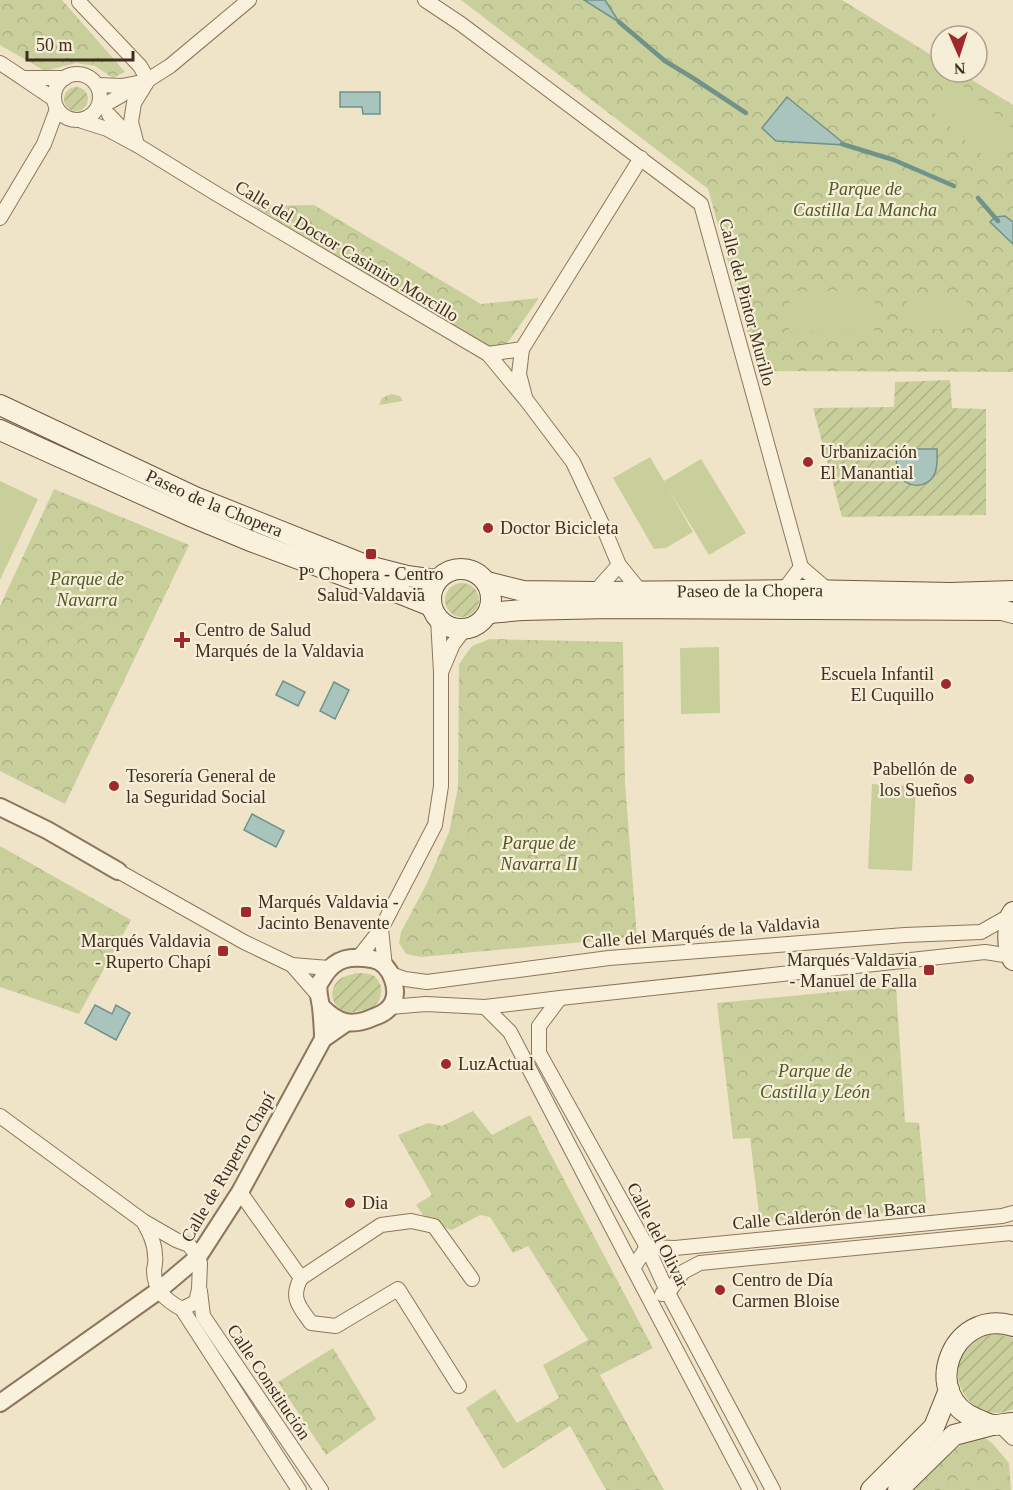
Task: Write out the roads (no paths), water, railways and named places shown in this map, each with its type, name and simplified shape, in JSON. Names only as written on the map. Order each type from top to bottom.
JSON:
[{"type":"main road","name":"Paseo de la Chopera","points":[[0,405],[195,497],[368,566],[407,576],[436,580]]},
{"type":"main road","name":"Paseo de la Chopera","points":[[0,430],[188,515],[363,583],[401,594],[434,612]]},
{"type":"main road","points":[[462,568],[477,572],[487,582],[492,603],[489,613],[479,624],[464,630],[450,627],[434,612],[431,592],[436,580],[448,571],[462,568]]},
{"type":"main road","name":"Paseo de la Chopera","points":[[487,582],[523,591],[1013,591]]},
{"type":"main road","name":"Paseo de la Chopera","points":[[489,613],[522,609],[609,608],[1002,610],[1013,613]]},
{"type":"main road","points":[[1012,914],[1007,934],[1012,958]]},
{"type":"main road","points":[[1004,1427],[968,1415],[957,1405],[946,1377],[948,1359],[965,1334],[993,1323],[1013,1311]]},
{"type":"main road","points":[[993,1323],[1013,1326]]},
{"type":"main road","points":[[871,1490],[934,1427],[949,1389]]},
{"type":"main road","points":[[898,1490],[954,1435],[1004,1427]]},
{"type":"street","points":[[0,63],[25,78],[55,104],[61,115],[67,119],[78,121],[88,119],[104,111],[170,66],[249,0]]},
{"type":"street","name":"Calle del Pintor Murillo","points":[[425,0],[461,24],[701,204],[801,567]]},
{"type":"street","points":[[79,2],[140,66],[148,80]]},
{"type":"street","points":[[0,218],[44,144],[55,104],[56,87],[71,75],[79,74],[92,79],[100,92],[104,111]]},
{"type":"street","points":[[25,78],[65,78]]},
{"type":"street","points":[[97,85],[122,86],[148,80]]},
{"type":"street","points":[[137,145],[131,122],[134,103],[148,80]]},
{"type":"street","name":"Calle del Doctor Casimiro Morcillo","points":[[104,111],[137,145]]},
{"type":"street","points":[[44,144],[78,121]]},
{"type":"street","name":"Calle del Doctor Casimiro Morcillo","points":[[78,121],[107,129],[137,145],[215,194],[488,354],[573,462],[619,565],[641,592]]},
{"type":"street","points":[[488,354],[522,349],[641,158]]},
{"type":"street","name":"Calle del Doctor Casimiro Morcillo","points":[[522,349],[519,374],[526,401]]},
{"type":"street","points":[[595,592],[619,565]]},
{"type":"street","points":[[784,590],[801,567],[829,591]]},
{"type":"street","points":[[359,957],[381,929],[435,825],[441,786],[441,672],[434,612]]},
{"type":"street","points":[[441,672],[453,644],[464,630]]},
{"type":"street","points":[[0,807],[47,830],[244,942],[292,965],[329,968]]},
{"type":"street","points":[[0,818],[84,861],[118,871]]},
{"type":"street","name":"Calle del Marqués de la Valdavia","points":[[388,971],[405,980],[427,982],[609,958],[905,935],[981,932],[1012,914]]},
{"type":"street","points":[[292,965],[328,1014],[346,1023],[365,1021],[382,1014],[390,1007],[395,995],[388,971],[381,929]]},
{"type":"street","points":[[390,1007],[426,1004],[485,1007],[985,952],[1012,958]]},
{"type":"street","points":[[323,1039],[319,983],[329,968],[342,959],[359,957],[378,960],[388,971]]},
{"type":"street","name":"Calle del Olivar","points":[[560,998],[539,1026],[539,1053],[647,1247],[668,1293],[773,1490]]},
{"type":"street","name":"Calle del Olivar","points":[[485,1007],[510,1032],[750,1490]]},
{"type":"street","name":"Calle de Ruperto Chapí","points":[[0,1403],[158,1291],[198,1257],[240,1192],[323,1039],[346,1023]]},
{"type":"street","points":[[0,1116],[143,1221],[189,1245],[198,1257]]},
{"type":"street","points":[[240,1192],[301,1278]]},
{"type":"street","name":"Calle Calderón de la Barca","points":[[647,1247],[687,1246],[1002,1216],[1013,1212]]},
{"type":"street","points":[[143,1221],[153,1239],[156,1257],[154,1273],[158,1291]]},
{"type":"street","points":[[459,1386],[398,1289],[336,1326],[311,1323],[297,1303],[296,1288],[301,1278],[381,1225],[411,1221],[434,1226],[472,1279]]},
{"type":"street","name":"Calle Calderón de la Barca","points":[[668,1293],[682,1272],[700,1263],[1013,1234]]},
{"type":"street","points":[[156,1257],[176,1240]]},
{"type":"street","points":[[633,1268],[647,1247]]},
{"type":"street","name":"Calle Constitución","points":[[198,1257],[203,1316],[317,1489]]},
{"type":"street","points":[[182,1309],[196,1302],[200,1289]]},
{"type":"street","name":"Calle Constitución","points":[[158,1291],[182,1309],[299,1490]]},
{"type":"street","points":[[648,1296],[668,1293]]},
{"type":"water","points":[[584,0],[605,0],[619,22]]},
{"type":"water","points":[[340,92],[380,92],[380,114],[363,114],[362,107],[340,107]]},
{"type":"water","points":[[787,97],[846,145],[776,141],[762,128]]},
{"type":"water","points":[[1005,216],[1013,222],[1013,244],[990,222],[995,217]]},
{"type":"water","points":[[897,449],[937,449],[937,467],[932,479],[922,485],[911,485],[901,478],[896,464]]},
{"type":"water","points":[[283,681],[305,692],[298,706],[276,695]]},
{"type":"water","points":[[334,682],[349,690],[335,719],[320,711]]},
{"type":"water","points":[[252,814],[284,831],[276,847],[244,830]]},
{"type":"water","points":[[95,1005],[112,1014],[116,1005],[130,1013],[116,1040],[85,1023]]},
{"type":"waterway","points":[[619,22],[665,61],[746,113]]},
{"type":"waterway","points":[[842,144],[894,160],[954,186]]},
{"type":"waterway","points":[[978,198],[998,221]]},
{"type":"place","name":"Urbanización El Manantial","points":[[808,462]]},
{"type":"place","name":"Doctor Bicicleta","points":[[488,528]]},
{"type":"place","name":"Pº Chopera - Centro Salud Valdavia","points":[[371,554]]},
{"type":"place","name":"Centro de Salud Marqués de la Valdavia","points":[[182,640]]},
{"type":"place","name":"Escuela Infantil El Cuquillo","points":[[946,684]]},
{"type":"place","name":"Pabellón de los Sueños","points":[[969,779]]},
{"type":"place","name":"Tesorería General de la Seguridad Social","points":[[114,786]]},
{"type":"place","name":"Marqués Valdavia - Jacinto Benavente","points":[[246,912]]},
{"type":"place","name":"Marqués Valdavia - Ruperto Chapí","points":[[223,951]]},
{"type":"place","name":"Marqués Valdavia - Manuel de Falla","points":[[929,970]]},
{"type":"place","name":"LuzActual","points":[[446,1064]]},
{"type":"place","name":"Dia","points":[[350,1203]]},
{"type":"place","name":"Centro de Día Carmen Bloise","points":[[720,1290]]},
{"type":"park label","name":"Parque de Castilla La Mancha","points":[[865,199]]},
{"type":"park label","name":"Parque de Navarra","points":[[87,589]]},
{"type":"park label","name":"Parque de Navarra II","points":[[539,853]]},
{"type":"park label","name":"Parque de Castilla y León","points":[[815,1081]]}]
